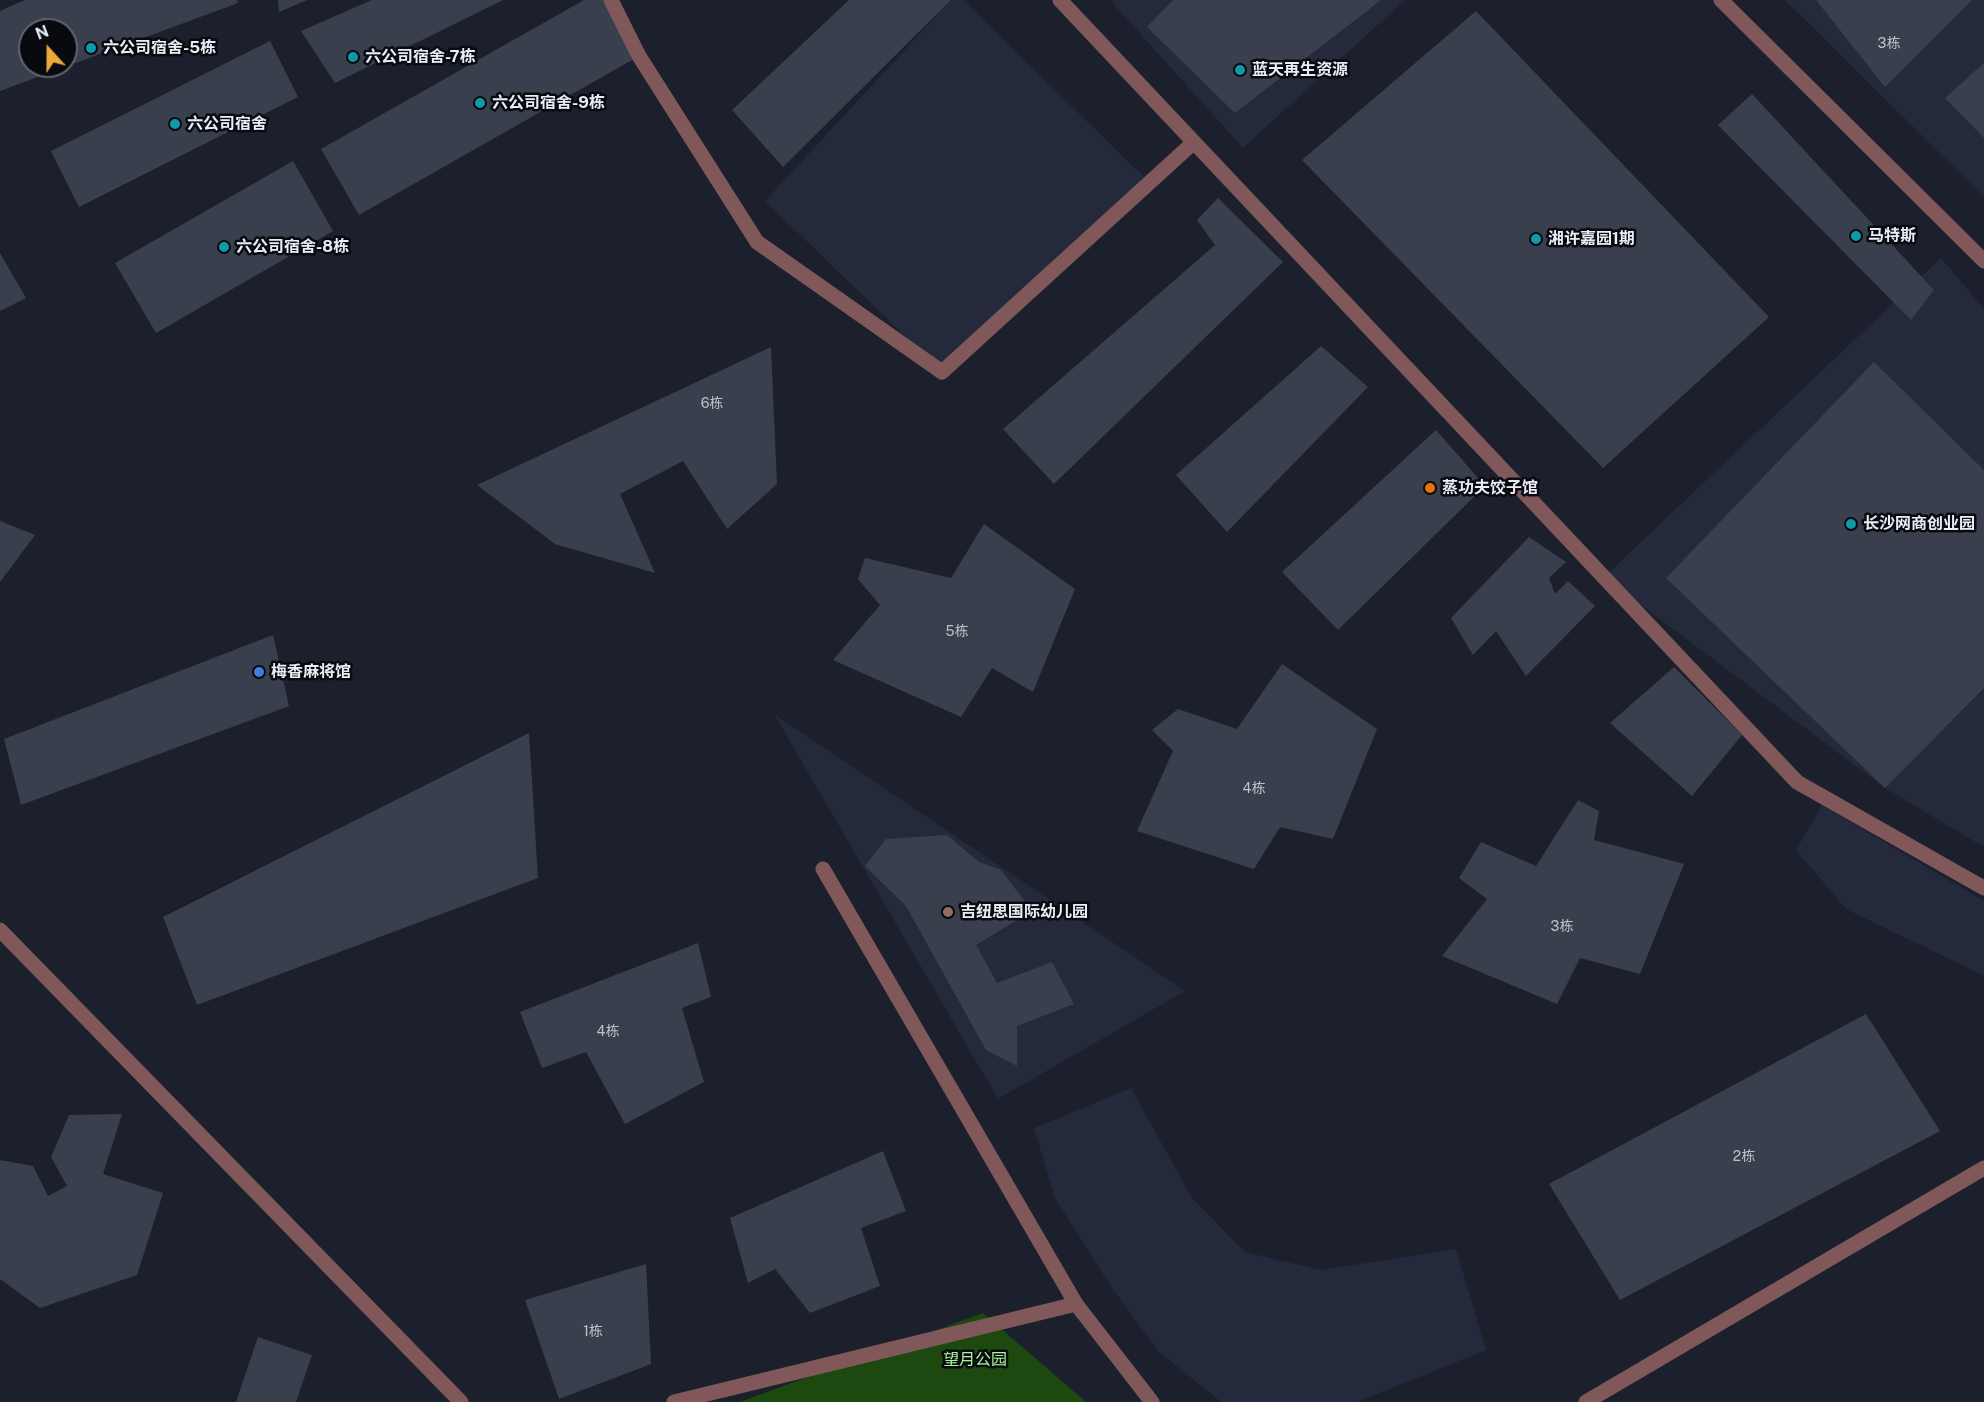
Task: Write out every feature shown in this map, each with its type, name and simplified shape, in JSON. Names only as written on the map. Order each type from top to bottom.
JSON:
[{"type":"street","points":[[611,0],[639,56],[757,242],[942,372],[1194,142]]},
{"type":"street","points":[[1060,0],[1797,782],[1984,888]]},
{"type":"street","points":[[1722,0],[1984,261]]},
{"type":"street","points":[[823,869],[1076,1304],[1152,1402]]},
{"type":"street","points":[[0,930],[461,1402]]},
{"type":"street","points":[[1586,1402],[1984,1168]]},
{"type":"street","points":[[674,1402],[1076,1304]]},
{"type":"shaded area","points":[[951,0],[963,0],[1145,178],[942,372],[765,201]]},
{"type":"shaded area","name":"蓝天再生资源","points":[[1110,0],[1405,0],[1243,148]]},
{"type":"shaded area","points":[[1785,0],[1984,0],[1984,197]]},
{"type":"shaded area","name":"长沙网商创业园","points":[[1941,258],[1984,309],[1984,847],[1885,788],[1604,577]]},
{"type":"shaded area","points":[[774,714],[1185,991],[998,1099]]},
{"type":"shaded area","points":[[1822,805],[1984,901],[1984,976],[1846,909],[1796,850]]},
{"type":"shaded area","points":[[1131,1088],[1192,1198],[1245,1252],[1321,1270],[1456,1249],[1486,1350],[1357,1402],[1221,1402],[1158,1351],[1110,1285],[1055,1198],[1034,1128]]},
{"type":"green space","name":"望月公园","points":[[983,1313],[1086,1402],[740,1402]]},
{"type":"building","name":"六公司宿舍-5栋","points":[[25,0],[237,0],[238,3],[78,62],[78,18],[18,18],[18,78],[35,78],[0,91],[0,11]]},
{"type":"building","points":[[278,0],[307,0],[279,12]]},
{"type":"building","name":"六公司宿舍-7栋","points":[[372,0],[503,0],[335,83],[301,31]]},
{"type":"building","name":"六公司宿舍-9栋","points":[[584,0],[606,0],[639,56],[359,215],[321,149]]},
{"type":"building","points":[[849,0],[951,0],[783,167],[732,110]]},
{"type":"building","name":"蓝天再生资源","points":[[1173,0],[1381,0],[1235,113],[1147,27]]},
{"type":"building","points":[[1816,0],[1972,0],[1885,87]]},
{"type":"building","name":"湘许嘉园1期","points":[[1476,11],[1769,317],[1603,468],[1302,160]]},
{"type":"building","name":"六公司宿舍","points":[[270,41],[298,97],[79,207],[51,151]]},
{"type":"building","points":[[1984,63],[1984,138],[1945,98]]},
{"type":"building","name":"马特斯","points":[[1752,94],[1934,290],[1911,320],[1718,125]]},
{"type":"building","name":"六公司宿舍-8栋","points":[[293,161],[333,231],[156,333],[115,263]]},
{"type":"building","points":[[1218,198],[1283,262],[1054,484],[1003,429],[1215,245],[1197,220]]},
{"type":"building","points":[[0,253],[26,298],[0,311]]},
{"type":"building","points":[[1321,346],[1368,387],[1227,532],[1176,475]]},
{"type":"building","points":[[771,347],[777,484],[727,529],[683,461],[620,494],[655,573],[555,544],[477,485]]},
{"type":"building","name":"长沙网商创业园","points":[[1874,362],[1984,470],[1984,688],[1885,788],[1666,578]]},
{"type":"building","points":[[1436,430],[1485,486],[1338,630],[1282,572]]},
{"type":"building","points":[[0,521],[35,535],[0,582]]},
{"type":"building","points":[[984,524],[1075,589],[1033,692],[992,668],[961,717],[833,660],[880,605],[858,579],[865,558],[951,578]]},
{"type":"building","points":[[1529,537],[1566,562],[1549,578],[1555,594],[1568,581],[1595,606],[1526,676],[1496,631],[1473,655],[1451,618]]},
{"type":"building","points":[[273,635],[289,706],[21,805],[4,739]]},
{"type":"building","points":[[1282,664],[1377,729],[1333,839],[1280,827],[1254,869],[1137,831],[1173,751],[1152,730],[1178,709],[1237,729]]},
{"type":"building","points":[[1674,667],[1742,735],[1692,796],[1610,723]]},
{"type":"building","points":[[529,733],[538,878],[197,1005],[163,917]]},
{"type":"building","points":[[1578,800],[1599,811],[1594,840],[1684,864],[1640,974],[1580,958],[1557,1004],[1442,956],[1487,899],[1459,878],[1481,842],[1536,866]]},
{"type":"building","points":[[947,835],[979,862],[1001,870],[1032,911],[976,945],[997,983],[1052,962],[1074,1004],[1017,1026],[1017,1066],[986,1050],[906,906],[865,866],[886,839]]},
{"type":"building","points":[[698,943],[711,997],[682,1008],[704,1082],[625,1124],[586,1052],[542,1068],[520,1012]]},
{"type":"building","points":[[1866,1014],[1940,1131],[1620,1300],[1549,1184]]},
{"type":"building","points":[[122,1114],[103,1174],[163,1193],[137,1275],[40,1308],[0,1279],[0,1160],[33,1166],[48,1196],[67,1186],[51,1157],[69,1115]]},
{"type":"building","points":[[883,1151],[906,1211],[861,1228],[880,1286],[810,1313],[775,1269],[748,1283],[730,1218]]},
{"type":"building","points":[[646,1264],[651,1364],[559,1399],[525,1300]]},
{"type":"building","points":[[258,1337],[312,1355],[296,1402],[236,1402]]},
{"type":"place","name":"六公司宿舍-5栋","points":[[91,48]]},
{"type":"place","name":"六公司宿舍-7栋","points":[[353,57]]},
{"type":"place","name":"蓝天再生资源","points":[[1240,70]]},
{"type":"place","name":"六公司宿舍-9栋","points":[[480,103]]},
{"type":"place","name":"六公司宿舍","points":[[175,124]]},
{"type":"place","name":"马特斯","points":[[1856,236]]},
{"type":"place","name":"湘许嘉园1期","points":[[1536,239]]},
{"type":"place","name":"六公司宿舍-8栋","points":[[224,247]]},
{"type":"place","name":"蒸功夫饺子馆","points":[[1430,488]]},
{"type":"place","name":"长沙网商创业园","points":[[1851,524]]},
{"type":"place","name":"梅香麻将馆","points":[[259,672]]},
{"type":"place","name":"吉纽思国际幼儿园","points":[[948,912]]}]
